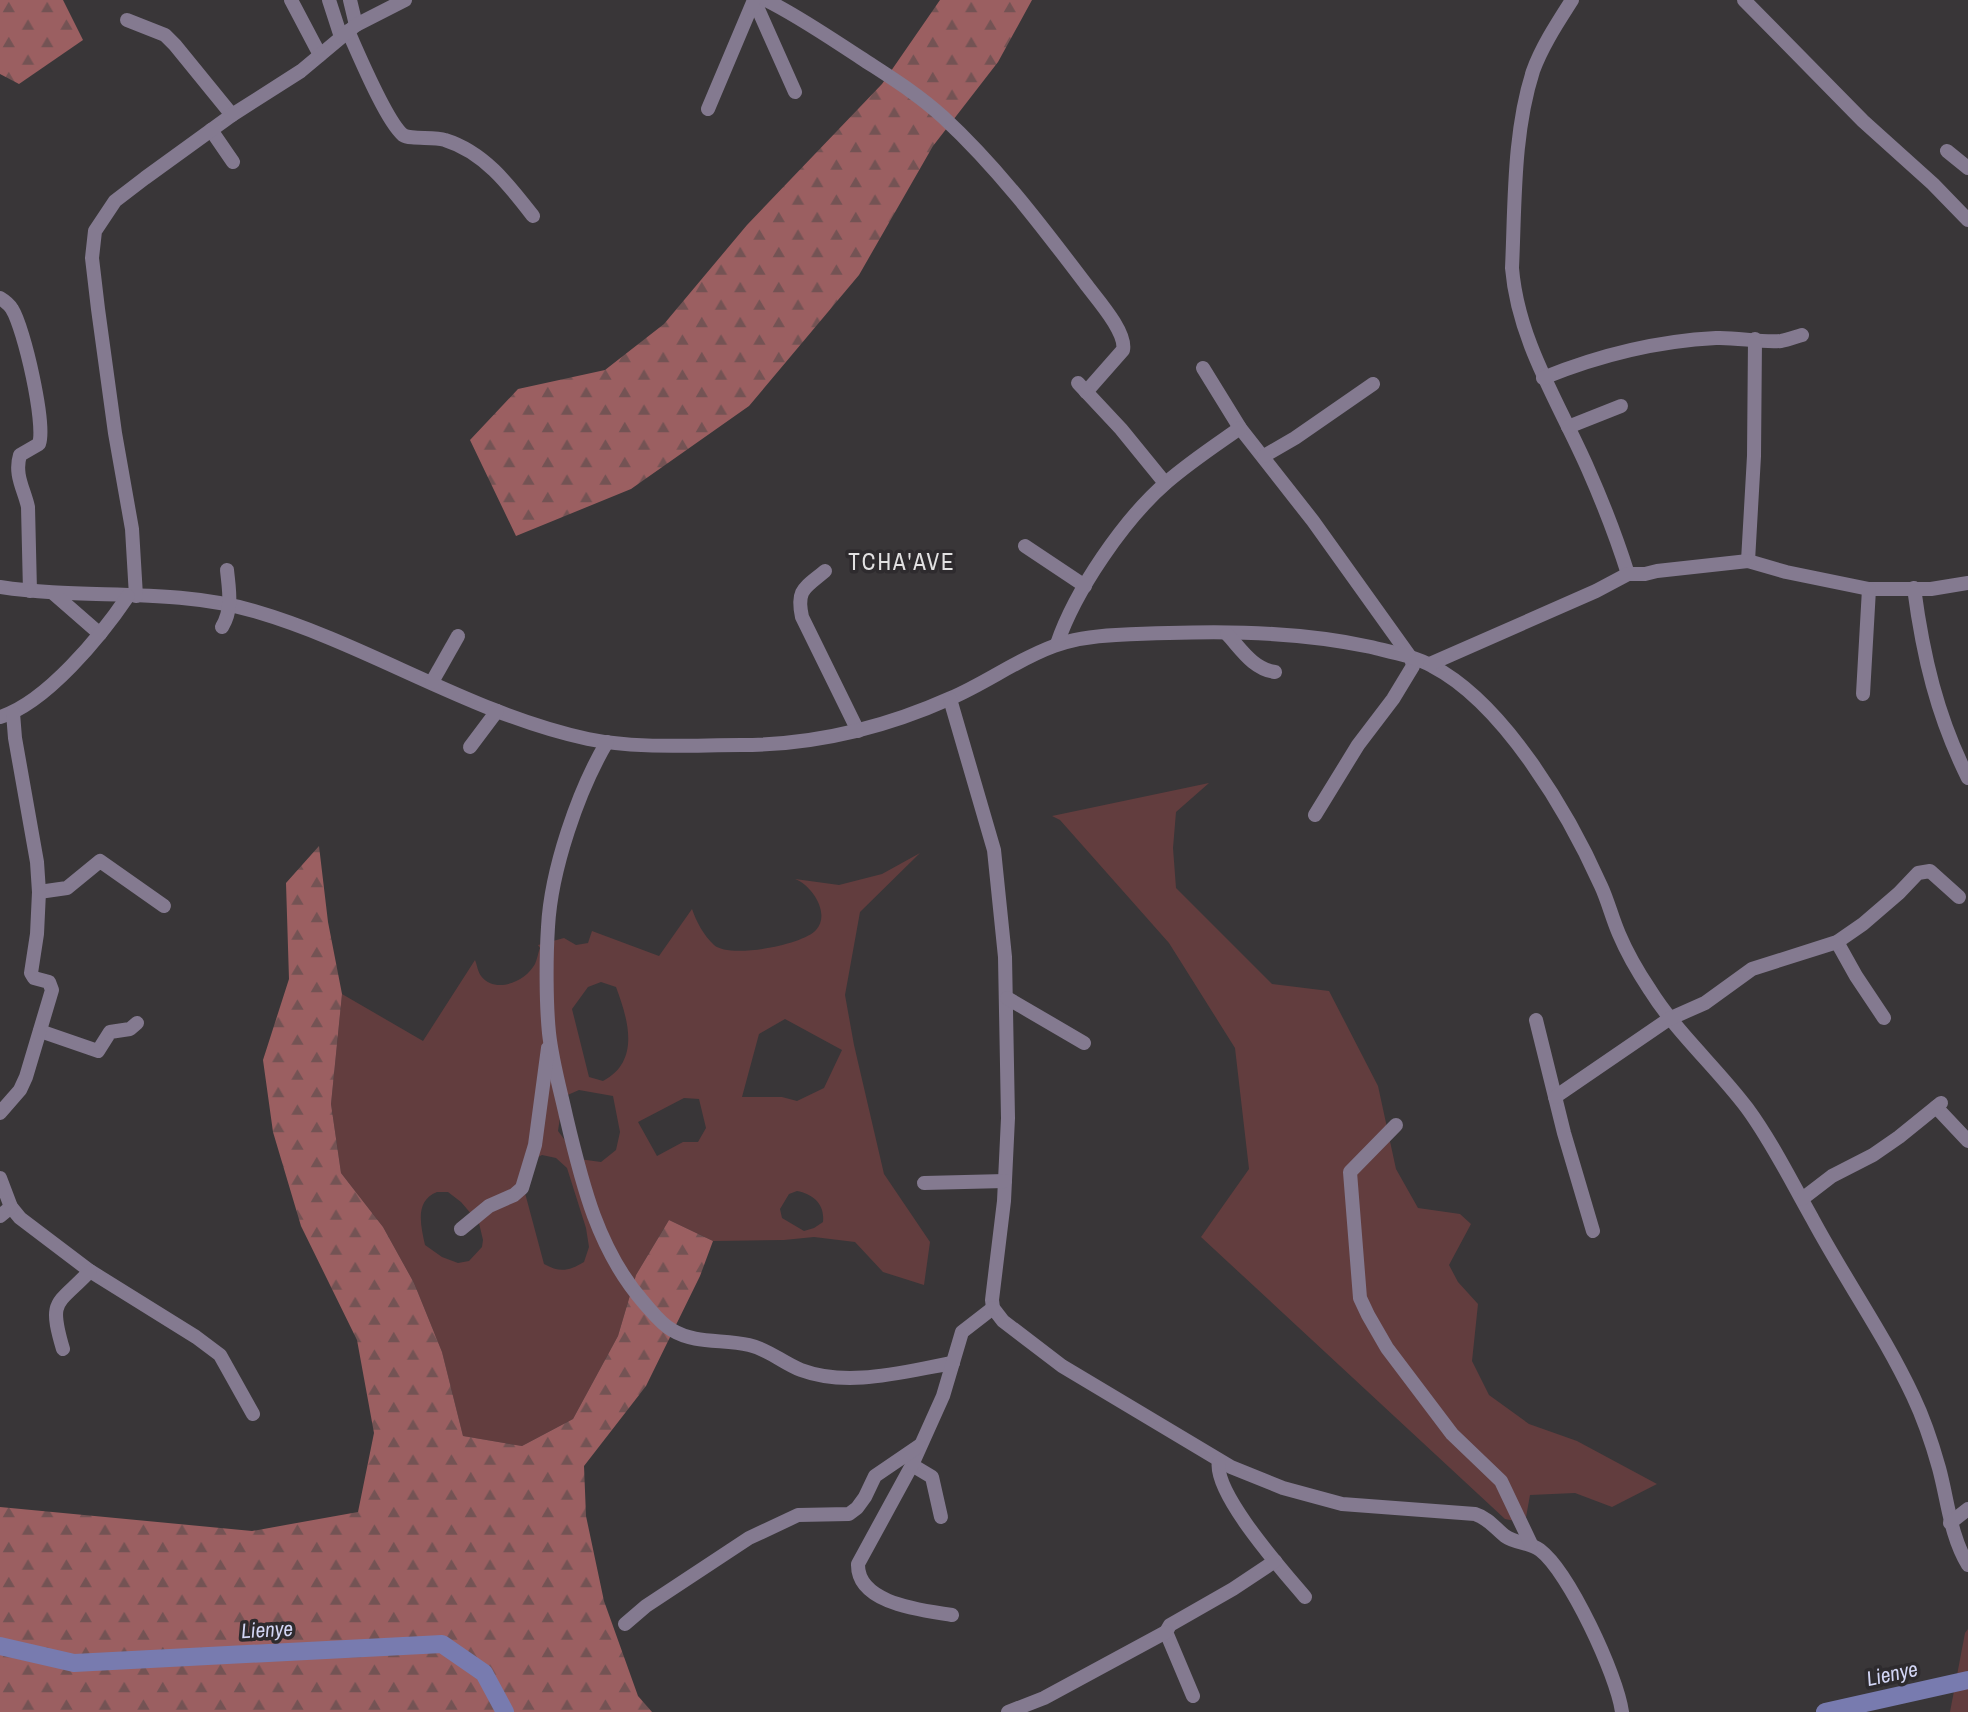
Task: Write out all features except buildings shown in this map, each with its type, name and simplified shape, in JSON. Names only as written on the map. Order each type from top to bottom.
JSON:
[{"type":"street","points":[[292,0],[320,55]]},
{"type":"street","points":[[329,0],[348,31],[378,96],[401,133],[408,138],[447,140],[476,156],[499,173],[533,216]]},
{"type":"street","points":[[348,31],[350,0]]},
{"type":"street","points":[[0,1113],[20,1090],[26,1077],[52,990],[49,982],[34,978],[31,973],[37,934],[37,862],[15,738],[7,715],[60,677],[132,596],[135,552],[98,309],[92,258],[95,230],[115,201],[232,115],[320,55],[348,31],[405,0]]},
{"type":"street","points":[[708,109],[754,0],[795,92]]},
{"type":"street","points":[[766,0],[802,19],[919,96],[972,145],[1016,193],[1095,297],[1125,343],[1123,350],[1082,387],[1166,483]]},
{"type":"street","points":[[1572,0],[1553,30],[1534,70],[1521,122],[1513,256],[1514,290],[1543,378],[1588,469],[1628,574]]},
{"type":"street","points":[[1744,0],[1822,76],[1863,121],[1933,184],[1968,220]]},
{"type":"street","points":[[127,20],[165,35],[232,115]]},
{"type":"street","points":[[212,130],[233,162]]},
{"type":"street","points":[[1947,151],[1968,168]]},
{"type":"street","points":[[0,298],[13,310],[26,350],[42,426],[39,444],[20,455],[17,471],[28,507],[30,591]]},
{"type":"street","points":[[1543,378],[1572,366],[1650,347],[1718,338],[1781,341],[1802,335]]},
{"type":"street","points":[[1748,561],[1754,456],[1755,339]]},
{"type":"street","points":[[1203,368],[1241,428],[1411,658],[1413,666],[1410,673],[1358,745],[1315,816]]},
{"type":"street","points":[[1264,456],[1373,384]]},
{"type":"street","points":[[1568,427],[1621,406]]},
{"type":"street","points":[[1057,645],[1064,624],[1105,554],[1166,483],[1241,428]]},
{"type":"street","points":[[1025,546],[1085,586]]},
{"type":"street","points":[[1430,664],[1596,591],[1628,574],[1748,561],[1786,572],[1869,589],[1931,589],[1968,583]]},
{"type":"street","points":[[222,627],[230,605],[227,570]]},
{"type":"street","points":[[825,571],[802,590],[798,600],[802,617],[858,731]]},
{"type":"street","points":[[0,587],[53,593],[213,601],[230,605],[284,620],[497,711],[561,732],[607,742],[778,744],[812,741],[858,731],[950,699],[1057,645],[1108,635],[1284,634],[1328,639],[1399,654],[1430,664],[1462,686],[1490,713],[1541,775],[1598,879],[1625,945],[1644,981],[1669,1019],[1749,1110],[1913,1396],[1940,1470],[1950,1523],[1968,1565]]},
{"type":"street","points":[[1914,588],[1921,645],[1932,687],[1968,778]]},
{"type":"street","points":[[1863,694],[1869,589]]},
{"type":"street","points":[[53,593],[100,634]]},
{"type":"street","points":[[1227,634],[1256,665],[1275,673]]},
{"type":"street","points":[[432,682],[458,636]]},
{"type":"street","points":[[950,699],[994,850],[1007,998],[1008,1118],[993,1308],[1003,1321],[1062,1366],[1219,1461],[1283,1488],[1342,1504],[1475,1514],[1508,1538],[1531,1544],[1549,1558],[1579,1608],[1607,1664],[1622,1712]]},
{"type":"street","points":[[470,747],[497,711]]},
{"type":"street","points":[[461,1230],[489,1206],[514,1195],[522,1188],[535,1145],[550,1033],[548,926],[555,879],[571,823],[594,763],[607,742]]},
{"type":"street","points":[[39,892],[67,888],[100,862],[164,906]]},
{"type":"street","points":[[1555,1097],[1669,1019],[1705,1003],[1752,969],[1837,942],[1872,916],[1923,871],[1930,872],[1959,897]]},
{"type":"street","points":[[1837,942],[1884,1018]]},
{"type":"street","points":[[1007,998],[1084,1043]]},
{"type":"street","points":[[1536,1020],[1593,1231]]},
{"type":"street","points":[[40,1031],[98,1051],[110,1032],[130,1029],[138,1023]]},
{"type":"street","points":[[550,1033],[572,1138],[593,1215],[609,1254],[637,1295],[658,1319],[686,1336],[748,1344],[802,1370],[839,1378],[875,1376],[953,1363]]},
{"type":"street","points":[[1802,1199],[1832,1176],[1899,1137],[1938,1105],[1968,1141]]},
{"type":"street","points":[[1396,1125],[1350,1172],[1360,1298],[1387,1348],[1421,1395],[1452,1434],[1500,1481],[1531,1544]]},
{"type":"street","points":[[0,1178],[6,1211],[20,1218],[90,1271],[220,1355],[253,1414]]},
{"type":"street","points":[[924,1183],[1005,1181]]},
{"type":"street","points":[[63,1349],[54,1318],[55,1311],[62,1298],[90,1271]]},
{"type":"street","points":[[952,1615],[911,1608],[872,1593],[858,1573],[858,1564],[912,1465],[943,1396],[962,1332],[993,1308]]},
{"type":"street","points":[[625,1624],[646,1606],[749,1538],[798,1515],[849,1514],[865,1497],[875,1476],[920,1446]]},
{"type":"street","points":[[1219,1461],[1219,1479],[1226,1493],[1275,1561],[1305,1597]]},
{"type":"street","points":[[912,1465],[932,1477],[941,1517]]},
{"type":"street","points":[[1950,1523],[1968,1510]]},
{"type":"street","points":[[1008,1712],[1044,1698],[1166,1632],[1170,1625],[1275,1561]]},
{"type":"street","points":[[1166,1632],[1193,1696]]},
{"type":"shaded area","points":[[1209,783],[1176,812],[1173,848],[1176,888],[1272,984],[1329,991],[1378,1086],[1396,1169],[1418,1208],[1460,1214],[1471,1224],[1449,1265],[1458,1282],[1478,1304],[1472,1361],[1489,1395],[1529,1424],[1577,1441],[1657,1484],[1612,1507],[1575,1493],[1530,1495],[1525,1523],[1505,1519],[1201,1237],[1249,1169],[1235,1048],[1169,943],[1060,820],[1052,816]]},
{"type":"shaded area","points":[[920,853],[860,912],[845,995],[884,1174],[930,1242],[924,1285],[883,1272],[855,1242],[814,1237],[713,1241],[669,1220],[636,1275],[618,1336],[573,1419],[522,1446],[463,1436],[442,1352],[414,1283],[383,1227],[341,1173],[331,1104],[342,994],[423,1041],[475,960],[480,974],[487,982],[495,985],[510,984],[531,970],[540,948],[538,945],[564,938],[576,945],[588,943],[592,931],[659,956],[692,909],[707,937],[722,949],[749,950],[782,945],[808,936],[820,923],[818,901],[808,887],[795,879],[839,885],[882,874]],"holes":[[[601,982],[616,987],[627,1026],[627,1051],[623,1062],[615,1073],[603,1081],[589,1077],[572,1009],[588,987]],[[785,1019],[842,1050],[824,1088],[797,1101],[782,1097],[742,1097],[759,1034]],[[579,1090],[613,1096],[620,1132],[616,1150],[601,1162],[579,1159],[558,1131],[563,1097]],[[684,1098],[699,1099],[706,1128],[698,1142],[683,1142],[657,1156],[638,1122]],[[542,1155],[556,1158],[567,1168],[586,1228],[589,1247],[584,1262],[564,1270],[544,1264],[525,1193],[528,1162]],[[437,1192],[448,1192],[461,1202],[479,1223],[482,1247],[469,1261],[458,1263],[442,1257],[425,1245],[421,1215],[425,1201]],[[803,1192],[813,1197],[820,1205],[823,1222],[804,1231],[782,1218],[780,1209],[789,1194]]]},
{"type":"shaded area","points":[[1968,1629],[1968,1712],[1950,1712],[1965,1633]]},
{"type":"green space","points":[[0,0],[63,0],[83,40],[19,84],[0,74]]},
{"type":"green space","points":[[940,0],[1032,0],[998,62],[933,146],[859,275],[749,406],[631,489],[516,536],[470,440],[518,389],[605,370],[664,324],[747,225],[882,84]]},
{"type":"green space","points":[[319,846],[328,922],[342,994],[331,1104],[341,1173],[383,1227],[414,1283],[442,1352],[463,1436],[522,1446],[573,1419],[618,1336],[636,1275],[669,1220],[713,1241],[700,1276],[646,1386],[584,1466],[586,1516],[604,1601],[638,1696],[652,1712],[0,1712],[0,1507],[252,1531],[358,1512],[374,1433],[357,1340],[301,1226],[273,1132],[263,1060],[289,979],[286,883]]},
{"type":"waterway","name":"Lienye","points":[[0,1646],[74,1663],[442,1644],[484,1673],[505,1712]]},
{"type":"waterway","name":"Lienye","points":[[1825,1712],[1968,1680]]},
{"type":"district","name":"TCHA'AVE","points":[[902,562]]}]
